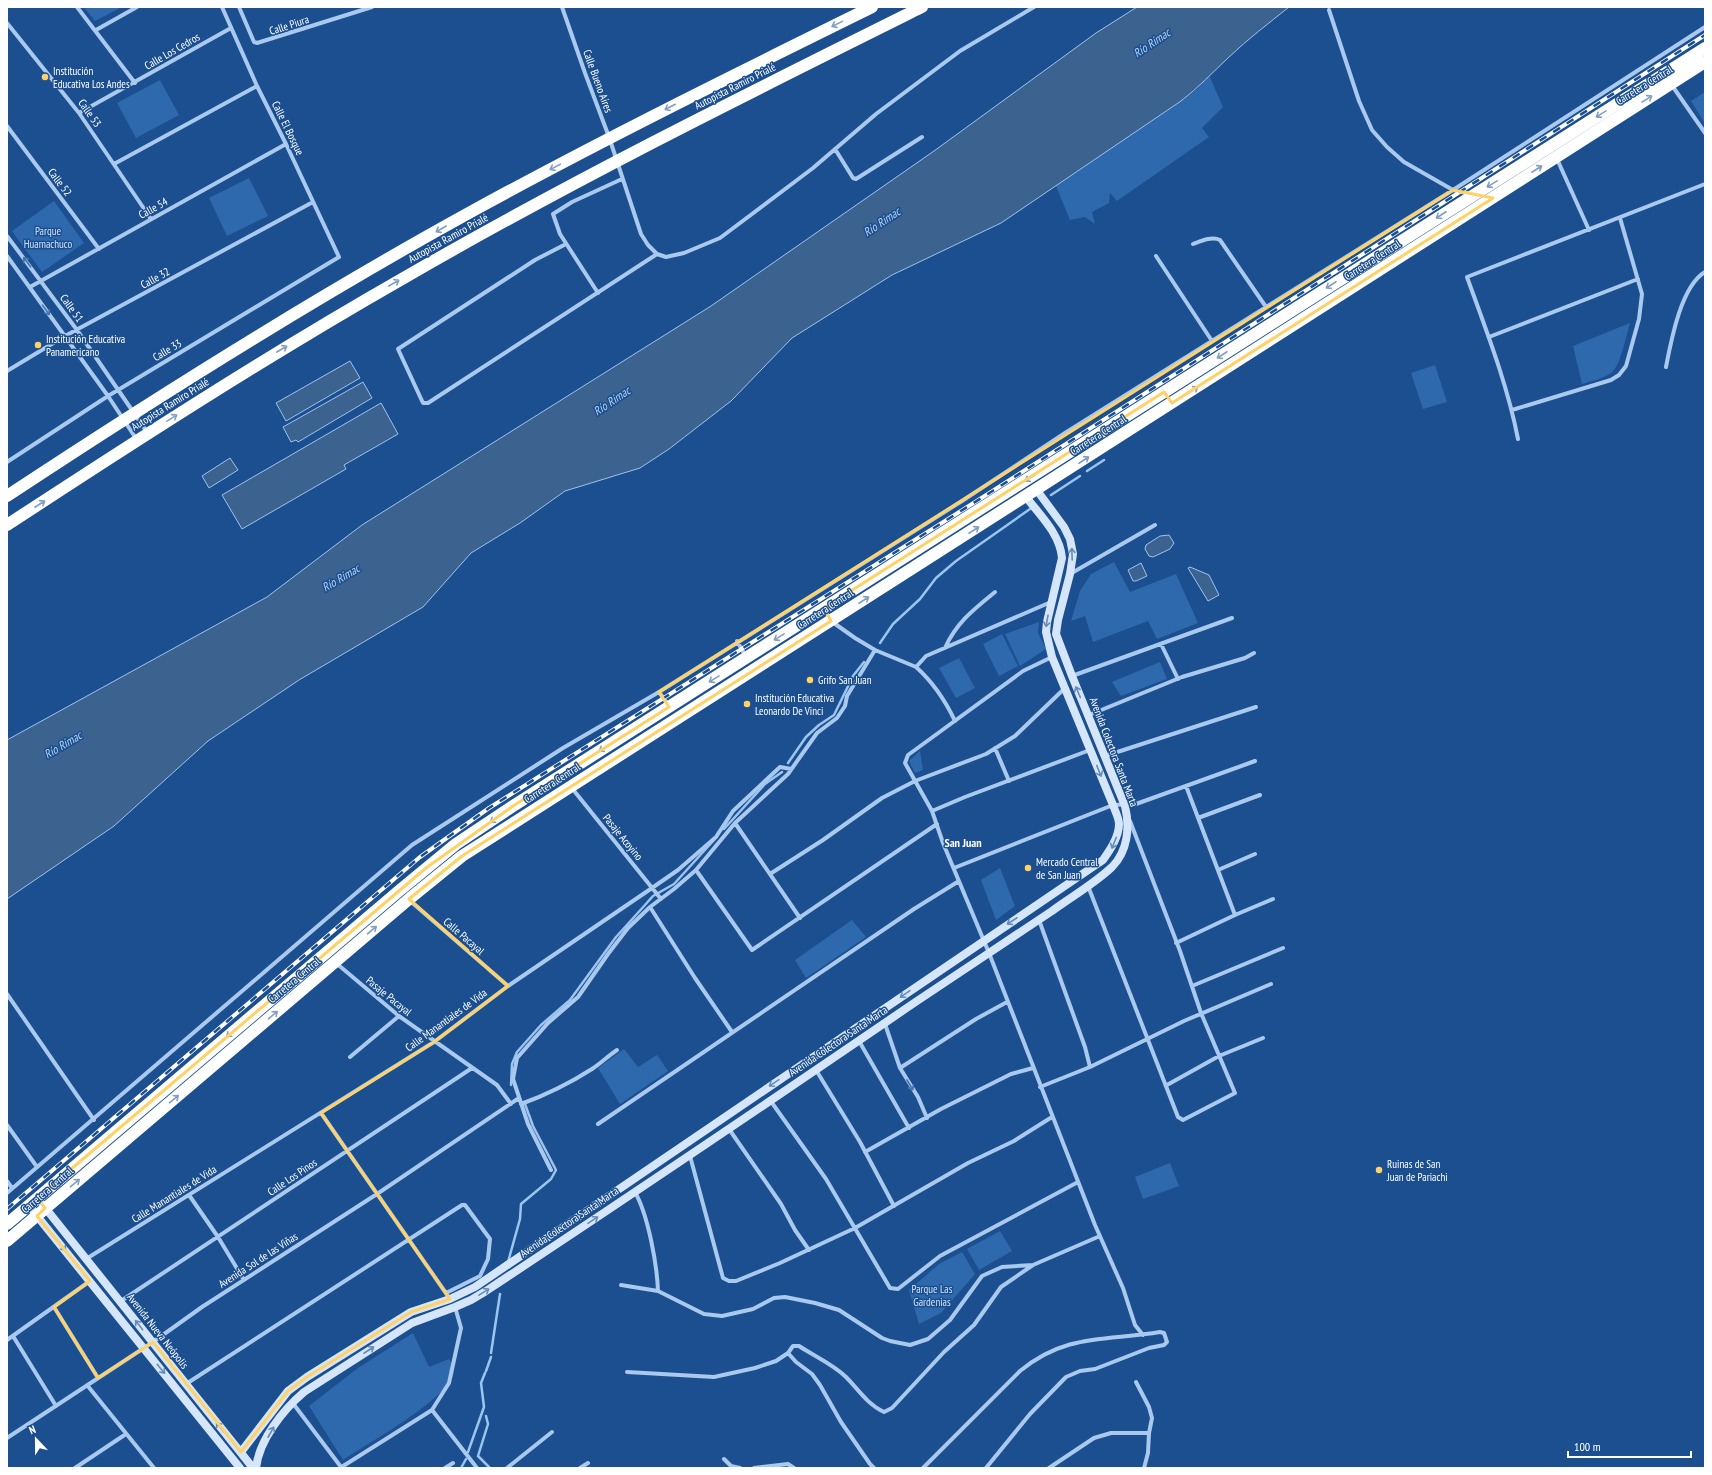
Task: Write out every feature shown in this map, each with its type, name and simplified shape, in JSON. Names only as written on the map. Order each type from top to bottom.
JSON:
[{"type":"highway","name":"Autopista Ramiro Prialé","points":[[7,496],[134,413],[301,310],[465,215],[609,138],[872,7]]},
{"type":"highway","name":"Autopista Ramiro Prialé","points":[[7,525],[147,433],[269,357],[402,279],[617,160],[922,7]]},
{"type":"highway","name":"Carretera Central","points":[[7,1224],[456,844],[824,608],[1477,195],[1705,48]]},
{"type":"highway","name":"Carretera Central","points":[[7,1242],[409,899],[462,856],[1026,497],[1036,489],[1172,403],[1490,197],[1556,157],[1705,62]]},
{"type":"highway","points":[[1164,392],[1172,403]]},
{"type":"street","points":[[77,7],[96,30],[134,83]]},
{"type":"street","points":[[96,30],[137,7]]},
{"type":"street","name":"Calle El Bosque","points":[[222,7],[257,86],[339,257]]},
{"type":"street","name":"Calle Piura","points":[[239,7],[254,42],[257,44],[372,7]]},
{"type":"street","name":"Calle Bueno Aires","points":[[562,7],[617,160],[641,234],[657,254]]},
{"type":"street","points":[[566,244],[535,260],[405,343],[398,349],[423,403],[428,403],[657,254],[666,257],[684,253],[720,238],[813,168],[876,114],[960,51],[1034,7]]},
{"type":"street","points":[[1329,10],[1359,101],[1372,130],[1387,148],[1404,162],[1452,190],[1477,195]]},
{"type":"street","name":"Calle 53","points":[[7,23],[80,113],[151,219]]},
{"type":"street","points":[[7,1193],[94,1120],[412,845],[563,748],[658,692],[962,501],[1065,433],[1452,190],[1705,27]]},
{"type":"street","name":"Calle Los Cedros","points":[[80,113],[231,28]]},
{"type":"street","points":[[1671,84],[1705,133]]},
{"type":"street","points":[[114,164],[257,86]]},
{"type":"street","name":"Calle 52","points":[[7,126],[99,249]]},
{"type":"street","points":[[835,149],[853,178],[856,179],[922,137]]},
{"type":"street","name":"Calle 54","points":[[30,287],[286,144]]},
{"type":"street","points":[[1556,157],[1589,230]]},
{"type":"street","points":[[598,293],[566,244],[556,226],[553,214],[572,202],[622,179]]},
{"type":"street","points":[[1518,439],[1512,410],[1467,277],[1705,184]]},
{"type":"street","name":"Calle 32","points":[[9,370],[65,336],[313,202]]},
{"type":"street","points":[[1512,410],[1611,380],[1619,375],[1626,366],[1639,319],[1642,294],[1620,218]]},
{"type":"street","name":"Calle 51","points":[[7,236],[77,330],[147,433]]},
{"type":"street","points":[[1193,244],[1211,238],[1220,240],[1266,307]]},
{"type":"street","name":"Calle 51","points":[[7,256],[108,396],[137,440]]},
{"type":"street","points":[[1156,256],[1212,341]]},
{"type":"street","name":"Calle 33","points":[[7,462],[108,396],[339,257]]},
{"type":"street","points":[[1666,367],[1675,327],[1689,289],[1695,280],[1705,272]]},
{"type":"street","points":[[1488,337],[1638,279]]},
{"type":"street","points":[[7,364],[9,370]]},
{"type":"street","name":"Avenida Colectora Santa Marta","points":[[255,1468],[257,1458],[262,1447],[278,1420],[292,1402],[304,1392],[412,1323],[472,1300],[486,1291],[690,1156],[770,1100],[1088,886],[1112,867],[1122,853],[1126,840],[1127,814],[1056,634],[1058,620],[1070,574],[1073,554],[1070,539],[1064,527],[1036,489]]},
{"type":"street","name":"Avenida Colectora Santa Marta","points":[[241,1452],[288,1392],[307,1377],[411,1312],[448,1296],[475,1287],[1103,860],[1111,849],[1117,834],[1119,823],[1052,657],[1046,632],[1062,558],[1061,548],[1055,535],[1026,497]]},
{"type":"street","points":[[1070,574],[1155,525]]},
{"type":"street","points":[[944,648],[958,624],[995,592]]},
{"type":"street","points":[[916,667],[926,656],[1052,602]]},
{"type":"street","points":[[824,608],[831,620],[875,650],[916,667],[926,676],[943,697],[955,721]]},
{"type":"street","points":[[1072,676],[1232,618]]},
{"type":"street","points":[[738,641],[747,658]]},
{"type":"street","points":[[1161,644],[1178,679]]},
{"type":"street","points":[[551,1170],[528,1124],[513,1079],[517,1058],[548,1023],[578,997],[628,928],[650,907],[696,870],[735,823],[776,786],[791,769],[817,733],[837,718],[845,706],[847,696],[875,650]]},
{"type":"street","points":[[1089,715],[1178,679],[1245,658],[1254,653]]},
{"type":"street","points":[[1052,657],[1023,671],[908,755],[905,763],[932,811],[1078,1182],[1123,1288],[1135,1325],[1143,1335]]},
{"type":"street","points":[[770,874],[823,840],[882,798],[915,781],[986,754],[1015,736],[1065,688]]},
{"type":"street","points":[[658,692],[669,707]]},
{"type":"street","points":[[1105,756],[1256,707]]},
{"type":"street","points":[[995,748],[1009,781]]},
{"type":"street","points":[[932,811],[1090,750]]},
{"type":"street","points":[[954,868],[1113,805],[1125,806],[1136,804],[1255,761]]},
{"type":"street","name":"Calle Manantiales de Vida","points":[[86,1259],[434,1042],[508,986],[678,870],[716,837],[733,811],[780,767],[791,769]]},
{"type":"street","points":[[1186,786],[1235,915]]},
{"type":"street","name":"Pasaje Acoyino","points":[[571,787],[661,899]]},
{"type":"street","points":[[1198,818],[1260,795]]},
{"type":"street","points":[[1088,886],[1167,1085],[1178,1117],[1183,1120],[1235,1093],[1201,1013],[1127,814]]},
{"type":"street","points":[[735,823],[800,918]]},
{"type":"street","points":[[696,870],[752,950],[937,824]]},
{"type":"street","points":[[1218,870],[1254,854]]},
{"type":"street","points":[[598,1124],[914,909],[959,881]]},
{"type":"street","name":"Calle Pacayal","points":[[409,899],[508,986]]},
{"type":"street","points":[[1176,943],[1235,915],[1274,899]]},
{"type":"street","points":[[650,907],[695,978],[732,1032]]},
{"type":"street","points":[[1038,920],[1085,1047],[1090,1067]]},
{"type":"street","points":[[1192,986],[1283,948]]},
{"type":"street","name":"Pasaje Pacayal","points":[[335,962],[399,1016],[497,1085],[511,1104]]},
{"type":"street","points":[[1040,1087],[1090,1067],[1201,1013],[1271,984]]},
{"type":"street","points":[[7,994],[94,1120]]},
{"type":"street","points":[[900,1068],[976,1019],[1007,1002]]},
{"type":"street","points":[[350,1057],[399,1016]]},
{"type":"street","points":[[884,1024],[900,1068],[918,1097],[926,1118]]},
{"type":"street","points":[[1167,1085],[1219,1056],[1263,1038]]},
{"type":"street","points":[[859,1040],[909,1128]]},
{"type":"street","points":[[521,1104],[537,1098],[574,1079],[593,1068],[617,1050]]},
{"type":"street","name":"Calle Los Pinos","points":[[121,1301],[472,1068]]},
{"type":"street","points":[[865,1152],[941,1109],[1011,1074],[1033,1068]]},
{"type":"street","points":[[816,1070],[865,1152],[894,1206]]},
{"type":"street","name":"Avenida Sol de las Viñas","points":[[7,1438],[153,1342],[202,1307],[377,1194],[519,1098]]},
{"type":"street","points":[[770,1100],[826,1179],[890,1288],[898,1290],[940,1256],[1078,1182]]},
{"type":"street","points":[[186,1384],[409,1240],[462,1205],[467,1206],[490,1240],[488,1259],[480,1276],[448,1296],[409,1240],[377,1194],[347,1151],[321,1113]]},
{"type":"street","points":[[690,1156],[723,1278],[729,1281],[736,1281],[809,1250],[855,1228],[968,1163],[1014,1141],[1052,1117]]},
{"type":"street","points":[[7,1125],[37,1168]]},
{"type":"street","points":[[729,1128],[781,1204],[795,1230],[809,1250]]},
{"type":"street","points":[[7,1181],[12,1188]]},
{"type":"street","points":[[635,1192],[641,1202],[658,1271],[658,1291]]},
{"type":"street","points":[[189,1195],[218,1237],[244,1280]]},
{"type":"street","points":[[33,1202],[41,1212]]},
{"type":"street","name":"Avenida Nueva Neópolis","points":[[41,1212],[86,1259],[255,1468]]},
{"type":"street","name":"Avenida Nueva Neópolis","points":[[41,1212],[90,1281],[240,1468]]},
{"type":"street","points":[[627,1372],[714,1377],[756,1368],[776,1361],[793,1346],[799,1346],[845,1376],[859,1392],[884,1412],[892,1408],[944,1352],[974,1325],[1002,1287],[1033,1265],[1100,1236]]},
{"type":"street","points":[[621,1285],[658,1291],[704,1314],[722,1316],[753,1309],[774,1298],[785,1297],[815,1303],[839,1310],[882,1338],[910,1345],[928,1339],[950,1320],[982,1276],[1002,1267],[1033,1265]]},
{"type":"street","points":[[7,1340],[90,1281]]},
{"type":"street","points":[[54,1307],[98,1378]]},
{"type":"street","points":[[292,1402],[341,1468],[432,1410],[449,1383],[461,1328],[455,1307]]},
{"type":"street","points":[[923,1468],[994,1396],[1033,1360],[1055,1348],[1077,1342],[1104,1337],[1143,1335],[1160,1332],[1164,1333],[1167,1342],[1164,1345],[1149,1348],[1095,1369],[1080,1371],[1066,1377],[1030,1414],[986,1468]]},
{"type":"street","points":[[13,1336],[56,1406]]},
{"type":"street","points":[[788,1352],[796,1362],[812,1374],[841,1422],[874,1468]]},
{"type":"street","points":[[1136,1382],[1149,1407],[1152,1418],[1149,1433],[1148,1454],[1144,1468]]},
{"type":"street","points":[[87,1385],[154,1468]]},
{"type":"street","points":[[432,1410],[477,1468]]},
{"type":"street","points":[[507,1468],[552,1432]]},
{"type":"street","points":[[1049,1468],[1094,1438],[1111,1433],[1149,1433]]},
{"type":"street","points":[[75,1468],[126,1434]]},
{"type":"street","points":[[724,1460],[731,1466],[740,1468]]},
{"type":"street","points":[[580,1468],[588,1462]]},
{"type":"street","points":[[445,1468],[453,1463]]},
{"type":"street","points":[[754,1468],[788,1464],[794,1468]]},
{"type":"highlighted area","points":[[1453,190],[1493,198],[1172,403],[1164,392],[824,608],[831,621],[462,856],[409,899],[508,986],[434,1042],[321,1113],[450,1299],[411,1312],[307,1377],[288,1391],[241,1452],[153,1342],[98,1378],[54,1307],[90,1281],[37,1216],[45,1208],[37,1198],[426,868],[513,806],[669,707],[659,692]]},
{"type":"green space","points":[[84,7],[122,7],[95,21]]},
{"type":"green space","points":[[1209,75],[1223,107],[1202,128],[1209,137],[1117,201],[1110,193],[1109,203],[1092,212],[1095,224],[1085,217],[1070,220],[1056,186],[1181,101],[1198,88]]},
{"type":"green space","points":[[160,80],[179,115],[136,138],[117,103]]},
{"type":"green space","points":[[1705,92],[1705,124],[1691,101]]},
{"type":"green space","points":[[249,178],[268,216],[227,236],[209,198]]},
{"type":"green space","name":"Parque Huamachuco","points":[[54,201],[84,243],[42,272],[12,231]]},
{"type":"green space","points":[[1630,323],[1623,350],[1615,369],[1604,377],[1582,384],[1573,346]]},
{"type":"green space","points":[[1435,365],[1447,402],[1423,409],[1411,373]]},
{"type":"green space","points":[[1114,562],[1130,592],[1176,574],[1198,623],[1157,639],[1148,621],[1093,642],[1085,616],[1071,621],[1080,591],[1091,574]]},
{"type":"green space","points":[[1039,622],[1038,633],[1046,649],[1020,666],[1005,634]]},
{"type":"green space","points":[[1002,634],[1018,666],[999,676],[983,644]]},
{"type":"green space","points":[[959,658],[975,688],[956,698],[939,668]]},
{"type":"green space","points":[[1160,662],[1167,679],[1121,696],[1112,682]]},
{"type":"green space","points":[[920,751],[923,770],[915,773],[909,761]]},
{"type":"green space","points":[[1000,868],[1015,906],[996,920],[981,880]]},
{"type":"green space","points":[[852,920],[866,937],[806,978],[795,960]]},
{"type":"green space","points":[[624,1049],[638,1067],[657,1055],[668,1071],[620,1104],[598,1068]]},
{"type":"green space","points":[[1170,1163],[1179,1186],[1143,1199],[1135,1177]]},
{"type":"green space","points":[[1000,1231],[1012,1251],[979,1270],[967,1249]]},
{"type":"green space","name":"Parque Las Gardenias","points":[[962,1252],[975,1274],[941,1313],[919,1324],[909,1290],[939,1264]]},
{"type":"green space","points":[[413,1333],[429,1367],[449,1359],[454,1373],[453,1376],[446,1387],[420,1410],[387,1433],[343,1460],[309,1406],[358,1368]]},
{"type":"water","name":"Río Rímac","points":[[1137,7],[1289,7],[1229,57],[1181,101],[1001,223],[892,275],[792,338],[731,401],[669,449],[640,468],[565,491],[520,523],[471,553],[423,607],[299,680],[208,741],[114,826],[7,899],[7,740],[267,597],[362,525],[711,306],[934,151],[1096,33]]},
{"type":"water","points":[[350,361],[360,378],[286,421],[276,403]]},
{"type":"water","points":[[363,382],[372,398],[298,442],[296,440],[291,442],[283,427]]},
{"type":"water","points":[[381,403],[398,434],[344,465],[346,469],[242,529],[222,495]]},
{"type":"water","points":[[230,458],[238,470],[209,488],[202,476]]},
{"type":"water","points":[[1169,535],[1174,543],[1170,549],[1153,557],[1149,556],[1145,549],[1146,545],[1160,536]]},
{"type":"water","points":[[1141,563],[1147,576],[1133,581],[1128,570]]},
{"type":"water","points":[[1190,567],[1209,575],[1219,595],[1208,601],[1188,568]]},
{"type":"waterway","points":[[1087,471],[1104,460]]},
{"type":"waterway","points":[[1051,495],[1080,476]]},
{"type":"waterway","points":[[880,643],[893,624],[920,599],[936,578],[956,561],[1030,509]]},
{"type":"waterway","points":[[788,763],[806,737],[819,725],[834,715],[853,676],[864,662]]},
{"type":"waterway","points":[[724,829],[765,784],[782,772]]},
{"type":"waterway","points":[[511,1085],[512,1064],[517,1052],[541,1025],[570,1000],[616,937],[653,896],[674,884],[714,840]]},
{"type":"waterway","points":[[508,1262],[520,1219],[521,1204],[551,1179],[556,1170],[533,1126],[525,1104]]},
{"type":"waterway","points":[[491,1353],[500,1294]]},
{"type":"waterway","points":[[486,1371],[491,1357]]},
{"type":"waterway","points":[[468,1452],[484,1407],[481,1383],[485,1373]]},
{"type":"waterway","points":[[486,1416],[488,1424],[478,1456],[490,1468]]},
{"type":"waterway","points":[[461,1468],[466,1459]]},
{"type":"railway","points":[[7,1209],[420,857],[489,808],[991,492],[1705,35]]},
{"type":"place","name":"Institución Educativa Los Andes","points":[[45,77]]},
{"type":"place","name":"Institución Educativa Panamericano","points":[[38,345]]},
{"type":"place","name":"Grifo San Juan","points":[[810,680]]},
{"type":"place","name":"Institución Educativa Leonardo De Vinci","points":[[747,704]]},
{"type":"place","name":"Mercado Central de San Juan","points":[[1028,868]]},
{"type":"place","name":"Ruinas de San Juan de Pariachi","points":[[1379,1170]]},
{"type":"district","name":"San Juan","points":[[963,843]]}]
